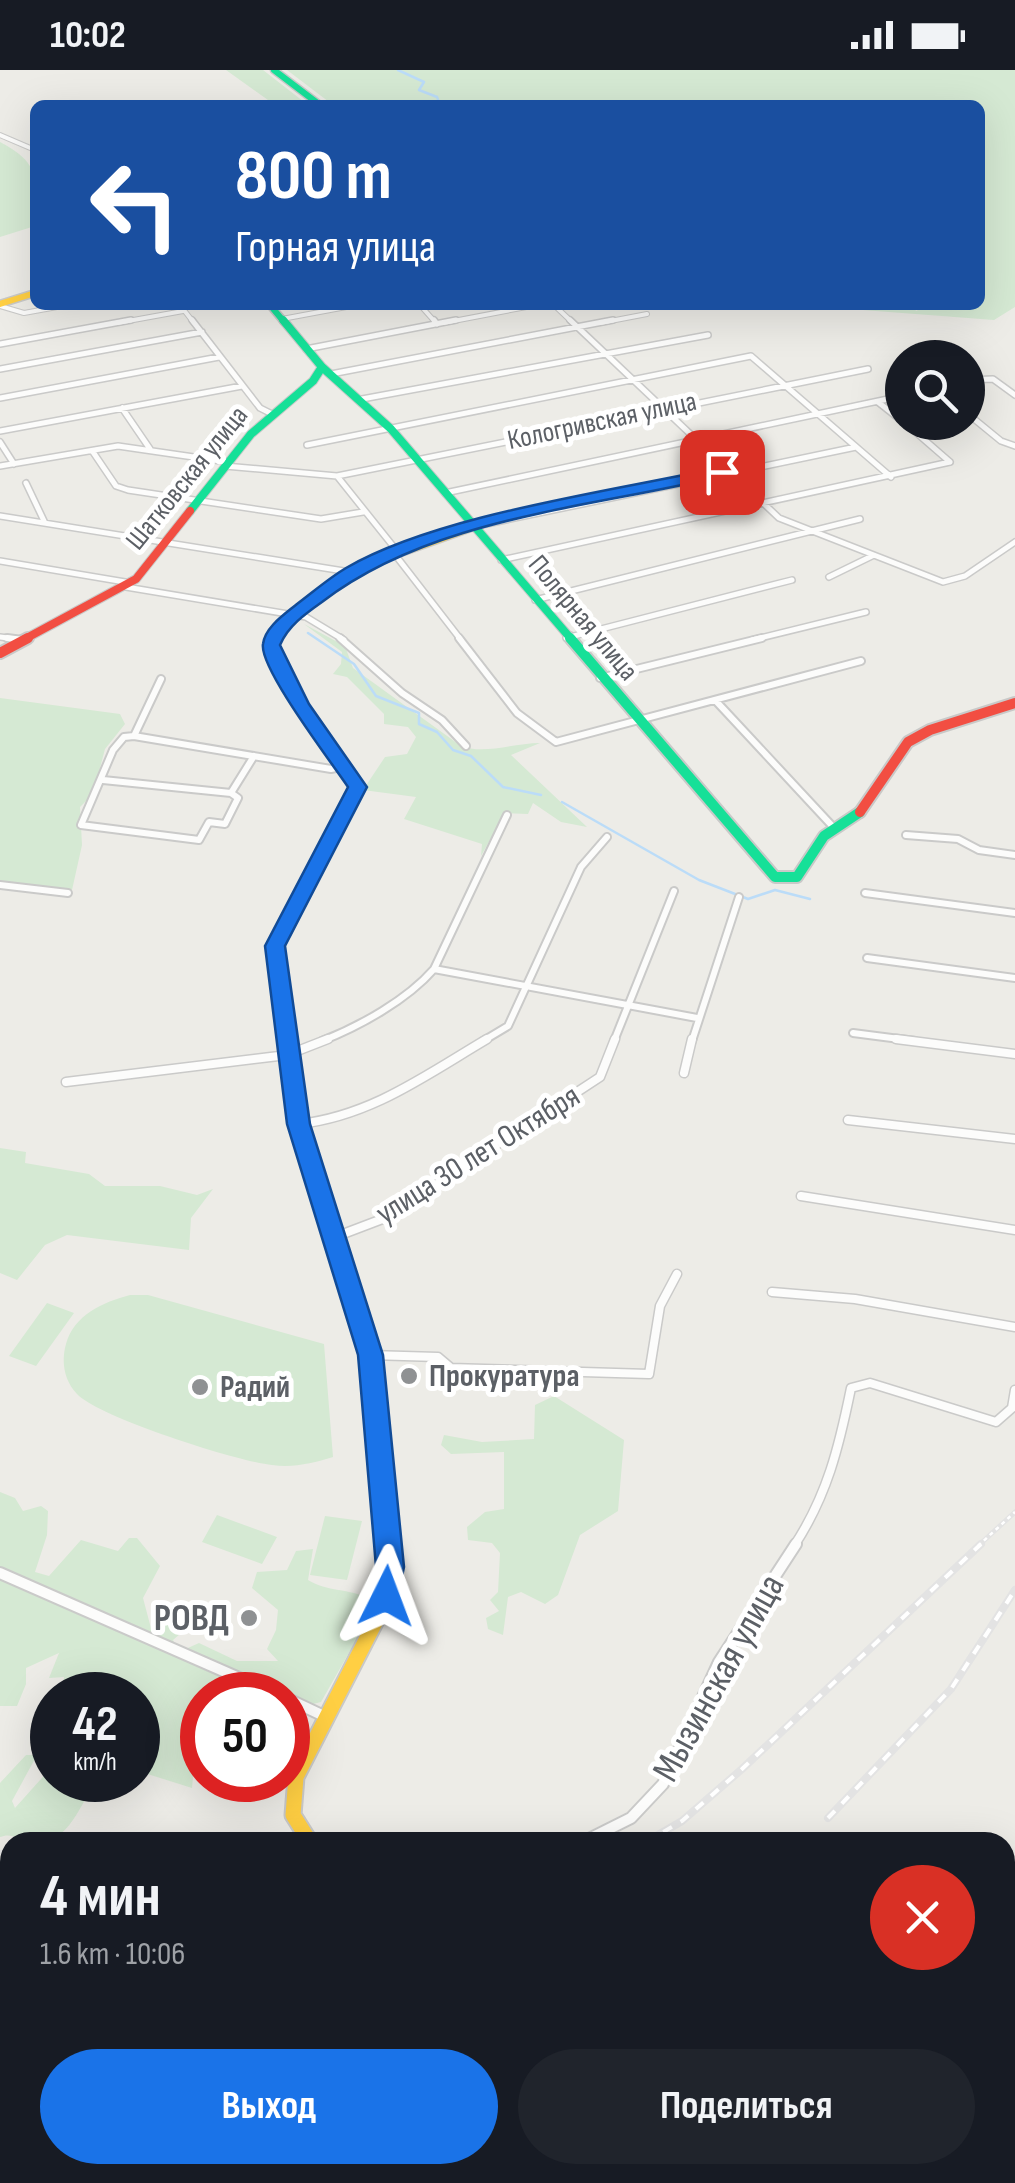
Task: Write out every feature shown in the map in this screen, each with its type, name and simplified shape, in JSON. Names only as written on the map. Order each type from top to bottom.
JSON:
[{"type":"main road","points":[[274,70],[313,100]]},
{"type":"main road","points":[[0,305],[30,295]]},
{"type":"main road","name":"Полярная улица","points":[[274,310],[331,374],[391,429],[600,678],[775,877],[797,876],[820,842],[835,829]]},
{"type":"main road","points":[[304,389],[331,374]]},
{"type":"main road","points":[[304,389],[331,374]]},
{"type":"main road","name":"Шатковская улица","points":[[0,653],[129,585],[227,464],[272,414],[304,389]]},
{"type":"main road","points":[[304,1832],[293,1814],[296,1777],[384,1605],[390,1582],[370,1355],[299,1124],[275,946],[357,792],[345,766],[300,705],[271,651],[277,631],[350,572],[395,552],[472,527]]},
{"type":"main road","points":[[835,829],[872,801],[908,742],[930,730],[1008,704]]},
{"type":"street","points":[[0,135],[30,148]]},
{"type":"street","points":[[0,305],[9,312],[40,310]]},
{"type":"street","points":[[0,344],[172,310]]},
{"type":"street","points":[[184,310],[260,408],[272,414]]},
{"type":"street","points":[[282,319],[330,310]]},
{"type":"street","points":[[425,310],[438,324]]},
{"type":"street","points":[[306,348],[511,310]]},
{"type":"street","points":[[559,310],[764,505],[788,522],[942,582],[958,580],[1015,542]]},
{"type":"street","points":[[331,374],[647,314]]},
{"type":"street","points":[[0,370],[202,332]]},
{"type":"street","points":[[362,399],[708,335]]},
{"type":"street","points":[[307,446],[752,356],[891,476]]},
{"type":"street","points":[[0,398],[219,357]]},
{"type":"street","name":"Кологривская улица","points":[[0,466],[118,446],[336,476],[868,369]]},
{"type":"street","points":[[985,378],[1015,395]]},
{"type":"street","points":[[0,431],[242,386]]},
{"type":"street","points":[[445,493],[885,400]]},
{"type":"street","points":[[878,402],[885,408]]},
{"type":"street","points":[[122,408],[150,450]]},
{"type":"street","points":[[985,428],[1015,446]]},
{"type":"street","points":[[501,560],[950,462],[924,440]]},
{"type":"street","points":[[0,442],[14,464]]},
{"type":"street","points":[[472,527],[729,470],[856,447]]},
{"type":"street","points":[[93,452],[120,488],[321,519],[363,512]]},
{"type":"street","points":[[336,476],[517,713],[556,742],[861,661]]},
{"type":"street","points":[[26,483],[45,523]]},
{"type":"street","points":[[0,516],[322,564],[350,572]]},
{"type":"street","points":[[535,600],[860,520]]},
{"type":"street","points":[[830,577],[872,556]]},
{"type":"street","points":[[0,561],[296,614],[345,641],[402,693],[442,720],[466,746]]},
{"type":"street","points":[[566,638],[792,580]]},
{"type":"street","points":[[600,678],[866,612]]},
{"type":"street","points":[[0,638],[24,640]]},
{"type":"street","points":[[134,736],[161,679]]},
{"type":"street","points":[[715,700],[835,829]]},
{"type":"street","points":[[104,780],[231,793],[238,798],[224,824],[209,822],[199,840],[81,826],[104,780],[113,750],[124,738],[134,736],[331,769],[345,766]]},
{"type":"street","points":[[231,793],[254,756]]},
{"type":"street","points":[[66,1082],[287,1055],[347,1030],[423,982],[434,969],[507,816]]},
{"type":"street","points":[[906,835],[958,839],[980,850],[1015,855]]},
{"type":"street","points":[[299,1124],[332,1120],[381,1103],[498,1035],[514,1017],[581,867],[607,837]]},
{"type":"street","points":[[0,885],[68,893]]},
{"type":"street","name":"улица 30 лет Октября","points":[[335,1238],[385,1218],[600,1078],[674,891]]},
{"type":"street","points":[[865,893],[1015,912]]},
{"type":"street","points":[[684,1073],[698,1018],[739,897]]},
{"type":"street","points":[[867,958],[1015,978]]},
{"type":"street","points":[[434,969],[698,1018]]},
{"type":"street","points":[[853,1032],[1015,1054]]},
{"type":"street","points":[[848,1120],[1015,1140]]},
{"type":"street","points":[[801,1196],[1015,1230]]},
{"type":"street","points":[[370,1355],[438,1357],[451,1368],[650,1374],[660,1306],[677,1274]]},
{"type":"street","points":[[772,1292],[855,1300],[1015,1327]]},
{"type":"street","name":"Мызинская улица","points":[[603,1832],[630,1818],[662,1784],[719,1662],[818,1510],[834,1470],[846,1398],[859,1384],[886,1387],[977,1420],[1006,1418],[1015,1390]]},
{"type":"street","points":[[0,1573],[226,1672]]},
{"type":"street","points":[[310,1710],[326,1717]]},
{"type":"green space","points":[[226,70],[263,70],[302,100],[268,100]]},
{"type":"green space","points":[[287,70],[1015,70],[1015,307],[994,320],[863,310],[985,310],[985,100],[326,100]]},
{"type":"green space","points":[[0,142],[24,158],[30,167],[30,228],[0,237]]},
{"type":"green space","points":[[304,624],[345,646],[353,668],[461,746],[489,749],[540,743],[511,755],[587,827],[561,822],[533,803],[528,814],[505,813],[481,856],[482,844],[404,819],[416,797],[363,790],[385,757],[407,754],[416,737],[408,727],[384,724],[384,714],[347,677],[333,674],[341,664],[342,652]]},
{"type":"green space","points":[[0,698],[120,714],[125,724],[105,749],[93,794],[80,807],[82,845],[72,890],[64,894],[0,886]]},
{"type":"green space","points":[[0,1148],[26,1152],[25,1163],[89,1174],[105,1186],[160,1186],[197,1195],[213,1189],[191,1218],[189,1250],[67,1235],[45,1245],[17,1280],[0,1273]]},
{"type":"green space","name":"Радий","points":[[130,1295],[148,1295],[324,1344],[333,1457],[296,1465],[255,1462],[139,1426],[77,1394],[66,1377],[64,1364],[70,1334],[91,1311]]},
{"type":"green space","points":[[47,1303],[74,1313],[36,1366],[9,1356]]},
{"type":"green space","points":[[554,1396],[624,1440],[618,1511],[580,1535],[558,1595],[545,1604],[521,1592],[508,1597],[503,1635],[488,1629],[486,1618],[499,1611],[490,1600],[498,1592],[500,1553],[492,1543],[468,1540],[467,1527],[485,1512],[504,1509],[504,1452],[451,1454],[441,1445],[444,1435],[482,1442],[534,1439],[535,1405]]},
{"type":"green space","points":[[0,1492],[15,1498],[23,1511],[41,1506],[48,1511],[47,1535],[35,1572],[49,1576],[81,1540],[118,1551],[129,1538],[137,1538],[160,1566],[143,1598],[152,1632],[160,1635],[166,1623],[180,1634],[173,1640],[179,1652],[199,1643],[237,1661],[278,1661],[267,1649],[276,1630],[278,1610],[252,1588],[257,1572],[287,1570],[296,1551],[313,1549],[308,1580],[370,1599],[367,1621],[321,1702],[310,1703],[310,1672],[180,1672],[180,1784],[160,1778],[160,1672],[51,1672],[59,1653],[26,1668],[26,1684],[17,1706],[0,1706]]},
{"type":"green space","points":[[217,1515],[277,1537],[262,1564],[202,1542]]},
{"type":"green space","points":[[325,1516],[362,1521],[347,1580],[310,1575]]},
{"type":"green space","points":[[26,1755],[30,1755],[30,1768],[12,1801],[15,1808],[30,1791],[30,1802],[83,1802],[63,1832],[0,1832],[0,1783]]},
{"type":"waterway","points":[[398,70],[424,82],[419,90],[438,100]]},
{"type":"waterway","points":[[308,633],[354,664],[376,696],[419,713],[419,724],[437,732],[453,750],[471,756],[503,787],[541,795]]},
{"type":"waterway","points":[[562,802],[699,880],[748,899],[775,890],[810,899]]},
{"type":"railway","points":[[978,1546],[1015,1512]]},
{"type":"railway","points":[[663,1832],[682,1821],[742,1769],[981,1544]]},
{"type":"railway","points":[[828,1818],[951,1689],[1015,1590]]},
{"type":"traffic: fast","points":[[274,70],[313,100]]},
{"type":"traffic: fast","points":[[274,310],[322,367],[391,429],[775,877],[797,877],[824,836],[860,812]]},
{"type":"traffic: fast","points":[[190,511],[251,434],[313,381],[322,367]]},
{"type":"traffic: fast","points":[[291,617],[271,645],[277,665],[296,701],[358,787],[275,946],[299,1124],[370,1355],[381,1468]]},
{"type":"traffic: slow","points":[[0,304],[30,295]]},
{"type":"traffic: slow","points":[[291,617],[365,565],[472,527]]},
{"type":"traffic: slow","points":[[304,1832],[293,1815],[296,1777],[384,1605],[390,1567],[381,1468]]},
{"type":"traffic: jam","points":[[0,653],[136,579],[190,511]]},
{"type":"traffic: jam","points":[[860,812],[908,742],[930,730],[1015,703]]},
{"type":"place","name":"Прокуратура","points":[[409,1376]]},
{"type":"place","name":"Радий","points":[[200,1387]]},
{"type":"place","name":"РОВД","points":[[249,1618]]},
{"type":"route","points":[[386,1596],[390,1567],[370,1355],[299,1124],[275,946],[358,787],[300,705],[274,660],[271,645],[277,631],[296,614],[368,562],[461,534],[472,527],[722,472]]}]
